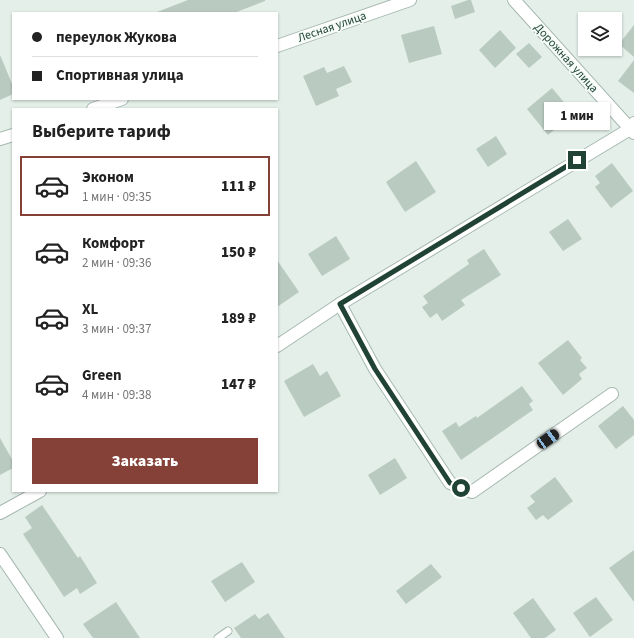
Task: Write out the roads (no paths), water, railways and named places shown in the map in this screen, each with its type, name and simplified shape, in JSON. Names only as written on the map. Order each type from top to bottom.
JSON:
[{"type":"street","name":"Лесная улица","points":[[278,46],[410,0]]},
{"type":"street","name":"Дорожная улица","points":[[514,0],[633,128]]},
{"type":"street","points":[[96,108],[119,100]]},
{"type":"street","points":[[278,345],[340,304],[633,128]]},
{"type":"street","points":[[0,139],[12,135]]},
{"type":"street","points":[[340,304],[375,369],[450,483],[472,492],[612,394]]},
{"type":"street","points":[[0,513],[38,492]]},
{"type":"street","points":[[0,554],[57,638]]},
{"type":"lane","points":[[218,638],[228,631]]}]
